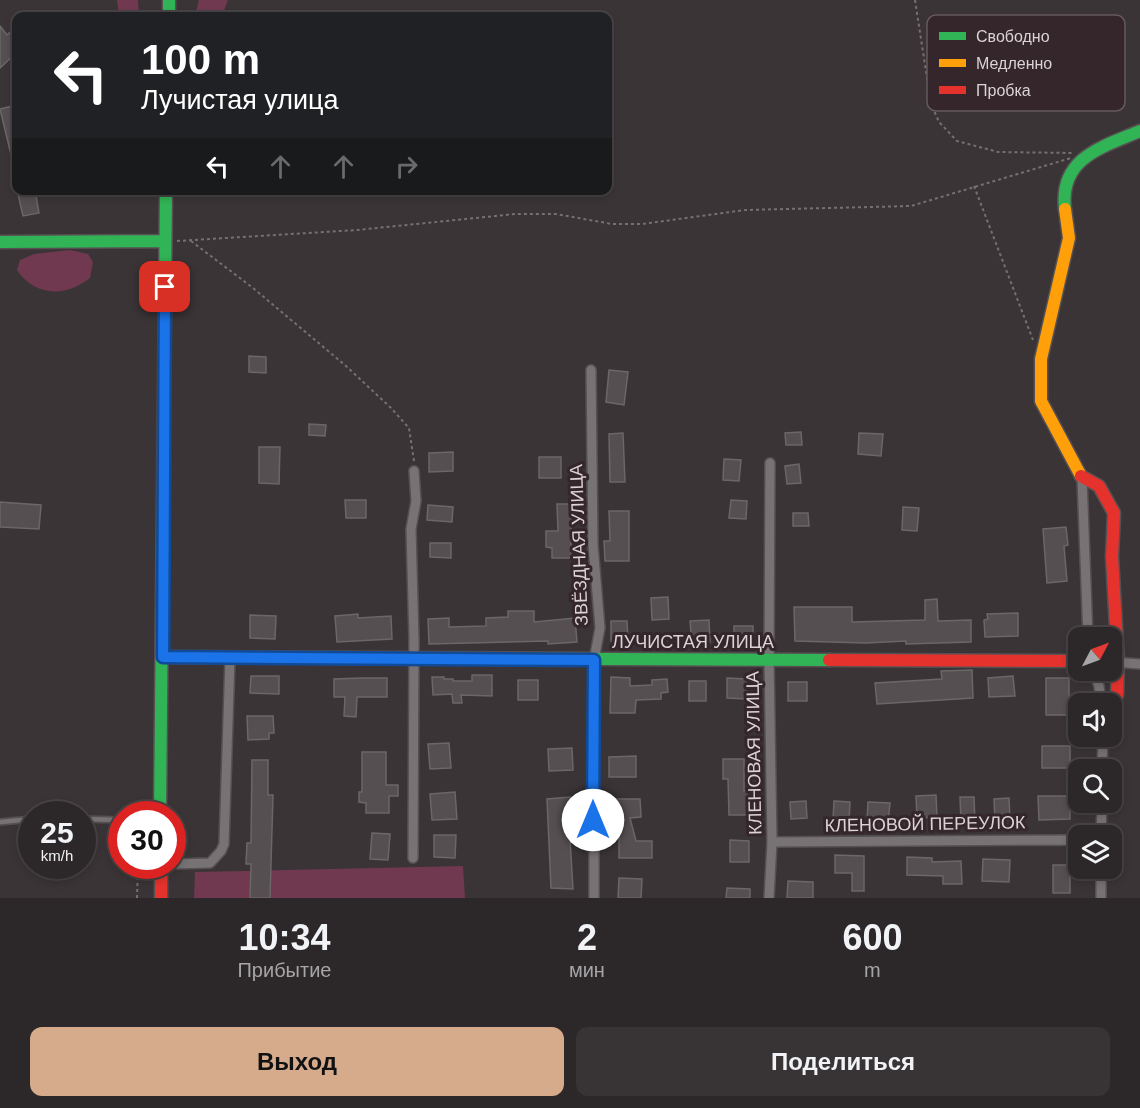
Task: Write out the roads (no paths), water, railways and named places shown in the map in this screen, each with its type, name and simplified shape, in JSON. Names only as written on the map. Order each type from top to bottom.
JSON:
[{"type":"main road","points":[[1114,627],[1112,557],[1114,513],[1099,486],[1082,478],[1041,401],[1041,359],[1069,238],[1064,198],[1068,179],[1088,153],[1140,131]]},
{"type":"main road","points":[[160,801],[166,195]]},
{"type":"main road","points":[[0,242],[165,241]]},
{"type":"main road","name":"ЛУЧИСТАЯ УЛИЦА","points":[[163,657],[1068,661]]},
{"type":"main road","points":[[160,898],[161,879]]},
{"type":"street","name":"ЗВЁЗДНАЯ УЛИЦА","points":[[591,370],[593,545],[600,628],[594,660],[594,898]]},
{"type":"street","name":"КЛЕНОВАЯ УЛИЦА","points":[[769,898],[772,842],[769,660],[771,640],[770,463]]},
{"type":"street","points":[[413,858],[411,529],[416,501],[414,471]]},
{"type":"street","points":[[1082,478],[1088,627]]},
{"type":"street","points":[[186,864],[210,863],[224,844],[230,658]]},
{"type":"street","points":[[1122,663],[1140,664]]},
{"type":"street","name":"КЛЕНОВОЙ ПЕРЕУЛОК","points":[[772,842],[1068,840]]},
{"type":"street","points":[[1101,879],[1101,898]]},
{"type":"lane","points":[[0,822],[18,820]]}]
